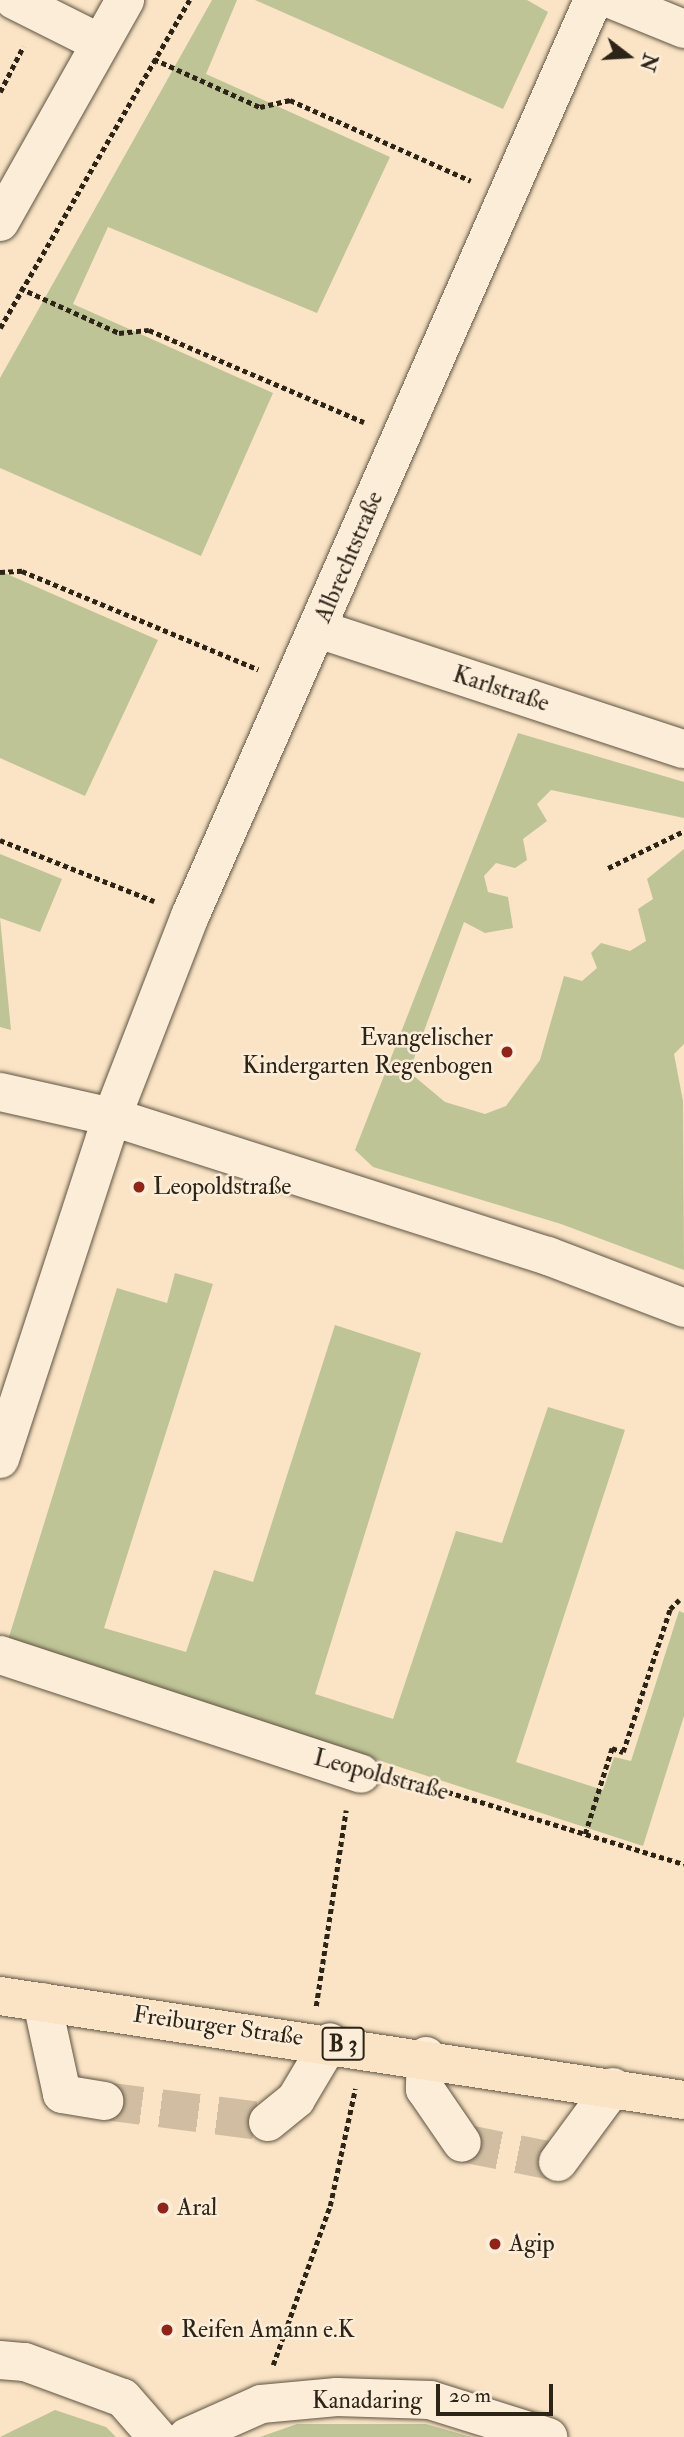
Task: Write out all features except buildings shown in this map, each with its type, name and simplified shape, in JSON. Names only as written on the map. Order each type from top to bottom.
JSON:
[{"type":"main road","name":"Freiburger Straße","points":[[0,1996],[426,2056],[684,2100]]},
{"type":"street","points":[[14,0],[100,43]]},
{"type":"street","points":[[0,222],[125,0]]},
{"type":"street","name":"Albrechtstraße","points":[[112,1117],[190,916],[593,0]]},
{"type":"street","points":[[613,0],[684,29]]},
{"type":"street","name":"Karlstraße","points":[[318,629],[684,749]]},
{"type":"street","points":[[0,1092],[112,1117],[548,1256],[684,1308]]},
{"type":"street","points":[[0,1459],[112,1117]]},
{"type":"street","name":"Leopoldstraße","points":[[0,1655],[361,1774]]},
{"type":"street","points":[[42,2002],[62,2094],[104,2101]]},
{"type":"street","points":[[268,2122],[296,2099],[330,2042]]},
{"type":"street","points":[[426,2056],[425,2089],[462,2143]]},
{"type":"street","points":[[558,2162],[613,2087]]},
{"type":"street","points":[[0,2360],[25,2362],[123,2398],[157,2437]]},
{"type":"street","name":"Kanadaring","points":[[187,2437],[261,2404],[337,2397],[430,2400],[548,2436]]},
{"type":"path","points":[[0,328],[20,288],[189,0]]},
{"type":"path","points":[[154,60],[260,107],[290,100],[507,197]]},
{"type":"path","points":[[20,288],[119,333],[149,330],[400,438]]},
{"type":"path","points":[[0,572],[22,570],[291,683]]},
{"type":"path","points":[[608,868],[684,831]]},
{"type":"path","points":[[0,840],[190,916]]},
{"type":"path","points":[[585,1834],[612,1748],[624,1752],[670,1608],[679,1600]]},
{"type":"path","name":"Leopoldstraße","points":[[361,1774],[382,1771],[684,1864]]},
{"type":"path","points":[[316,2007],[347,1800],[361,1774]]},
{"type":"path","points":[[261,2404],[330,2206],[357,2081]]},
{"type":"green space","points":[[212,0],[237,0],[206,74],[390,157],[317,313],[108,227],[73,304],[273,393],[201,556],[0,468],[0,378]]},
{"type":"green space","points":[[255,0],[527,0],[548,12],[503,109]]},
{"type":"green space","points":[[0,571],[158,640],[85,796],[0,758]]},
{"type":"green space","points":[[518,733],[684,782],[684,818],[551,790],[537,804],[547,821],[523,839],[527,860],[515,868],[496,863],[484,876],[488,892],[508,897],[513,928],[485,933],[464,922],[409,1072],[445,1102],[485,1114],[506,1106],[540,1060],[564,976],[582,981],[597,968],[591,953],[601,943],[630,951],[646,941],[638,909],[653,899],[647,879],[684,849],[684,1044],[674,1054],[683,1101],[684,1270],[561,1224],[373,1167],[355,1150]]},
{"type":"green space","points":[[0,854],[62,879],[40,932],[0,918]]},
{"type":"green space","points":[[0,918],[11,1030],[0,1027]]},
{"type":"green space","points":[[175,1273],[213,1284],[104,1628],[186,1652],[214,1570],[253,1582],[335,1325],[421,1353],[315,1694],[393,1719],[456,1531],[502,1543],[548,1407],[625,1430],[516,1762],[603,1790],[614,1757],[631,1761],[679,1611],[684,1613],[684,1716],[643,1846],[8,1640],[117,1288],[167,1303]]},
{"type":"green space","points":[[55,2410],[106,2427],[116,2437],[0,2437]]},
{"type":"green space","points":[[297,2424],[426,2424],[471,2437],[260,2437]]},
{"type":"tunnel","points":[[104,2101],[268,2122]]},
{"type":"tunnel","points":[[462,2143],[558,2162]]},
{"type":"place","name":"Evangelischer Kindergarten Regenbogen","points":[[507,1052]]},
{"type":"place","name":"Leopoldstraße","points":[[139,1187]]},
{"type":"place","name":"Aral","points":[[163,2208]]},
{"type":"place","name":"Agip","points":[[495,2244]]},
{"type":"place","name":"Reifen Amann e.K","points":[[167,2330]]}]
